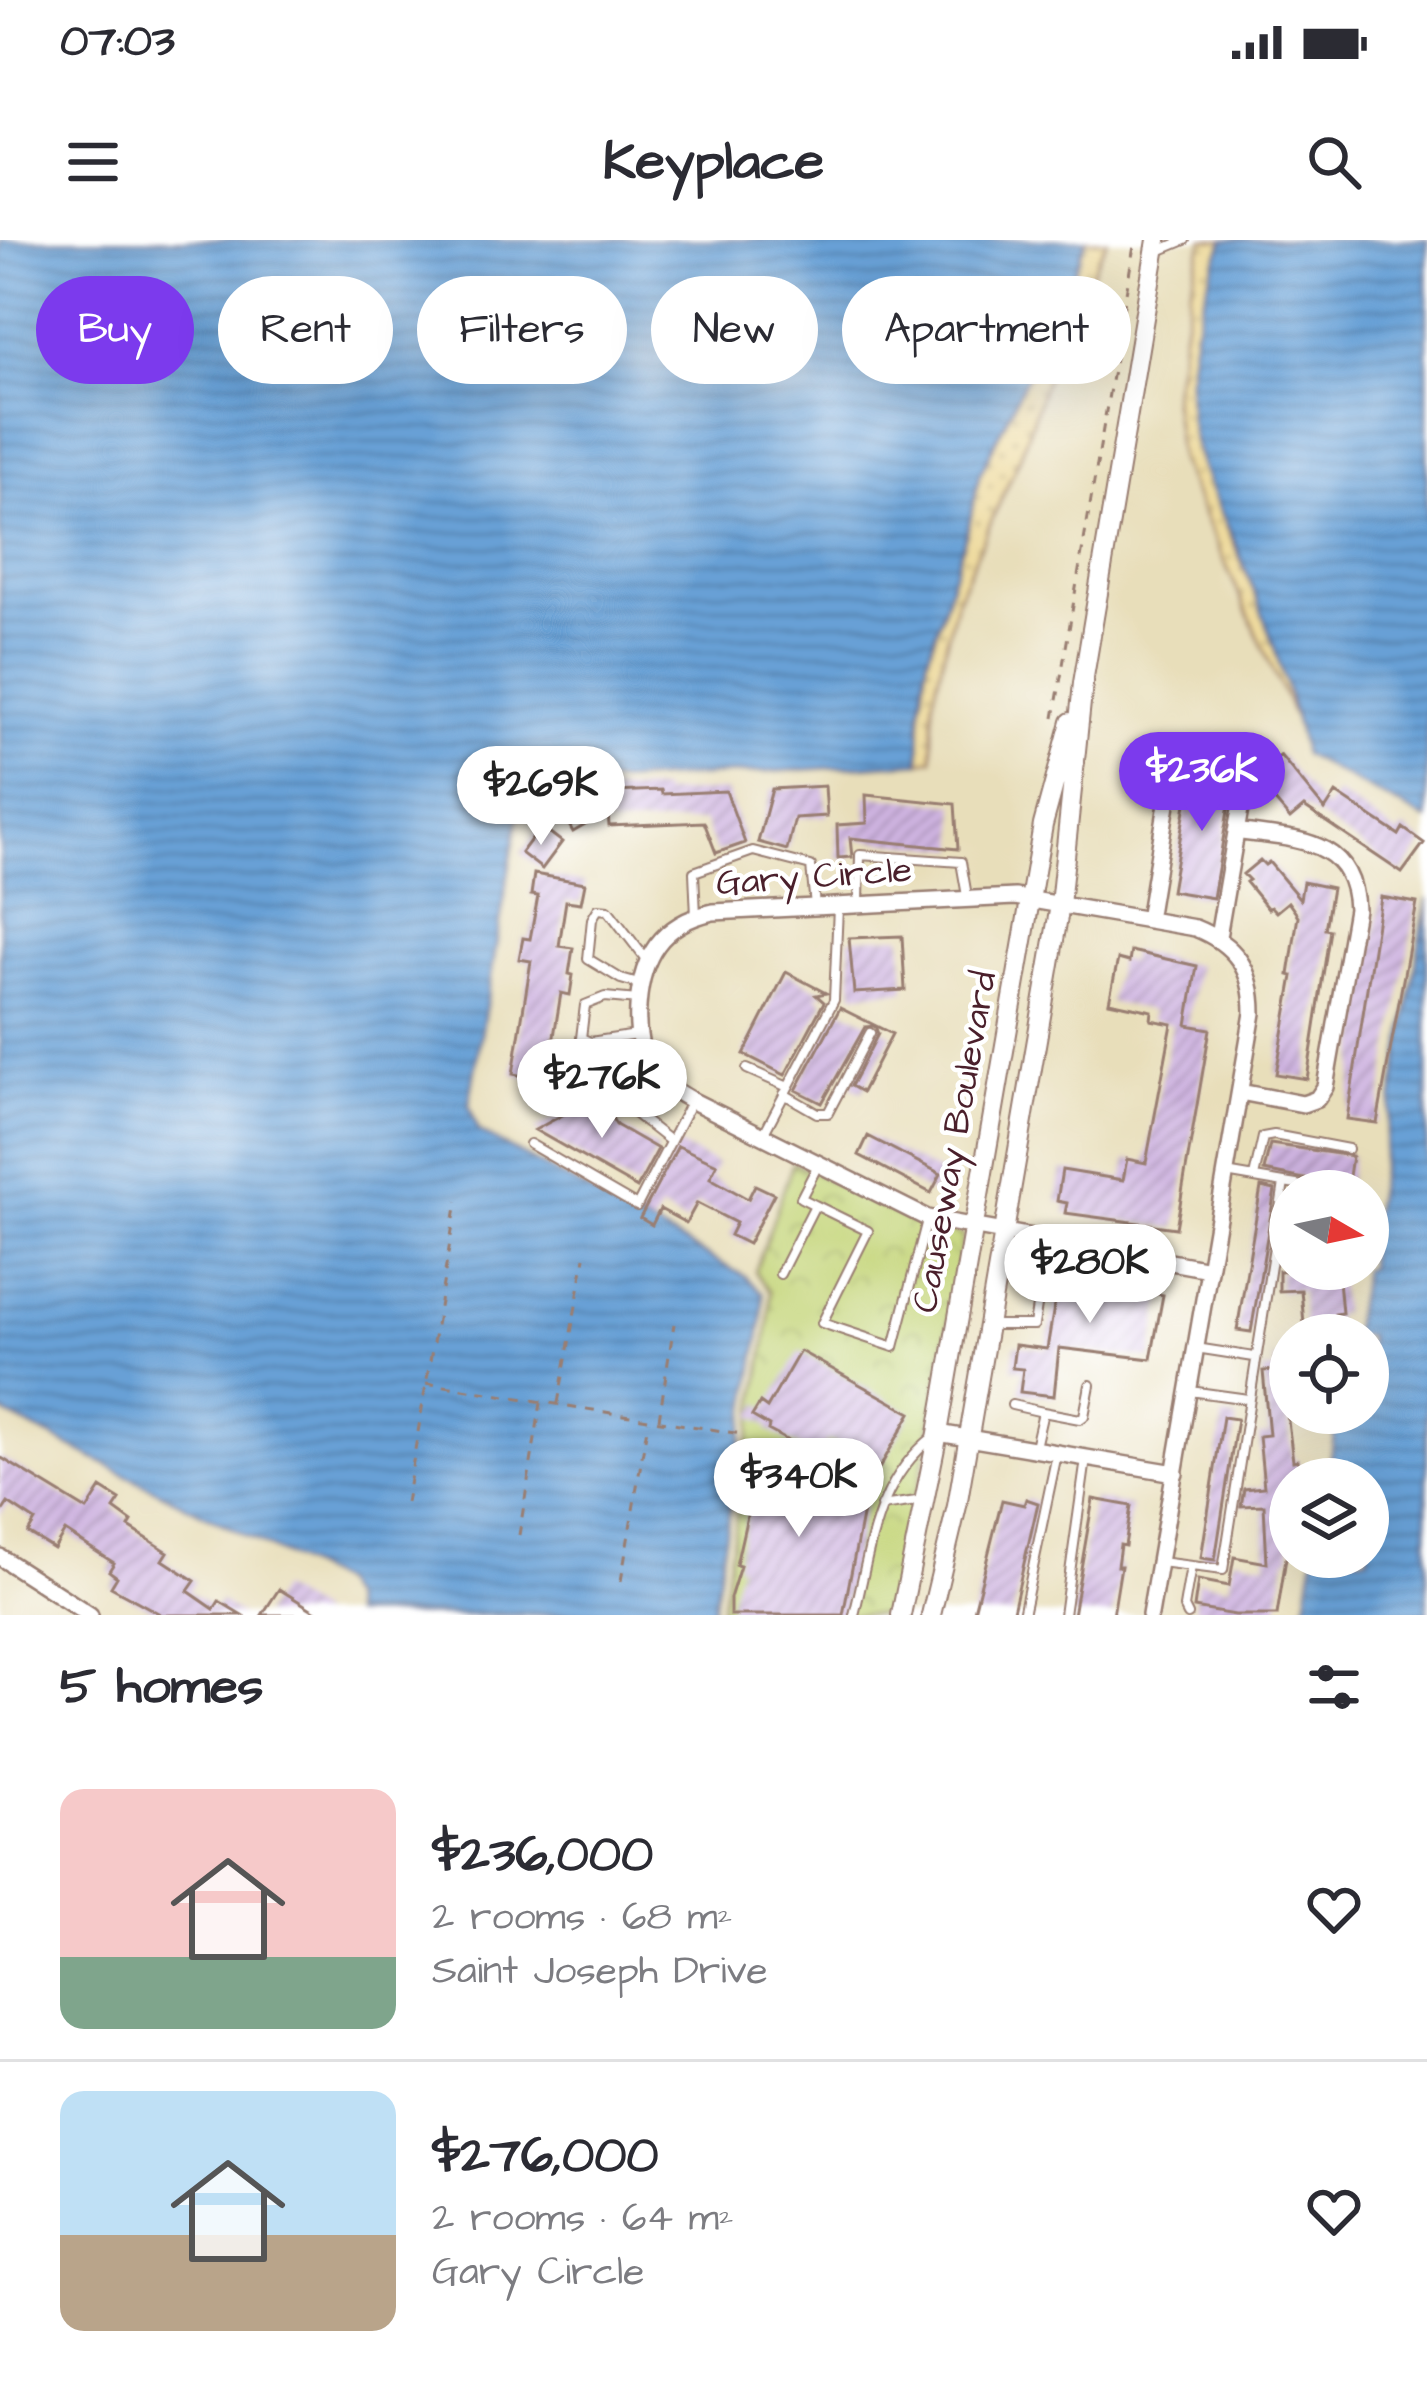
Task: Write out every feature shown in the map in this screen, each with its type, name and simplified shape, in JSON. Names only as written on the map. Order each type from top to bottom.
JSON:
[{"type":"street","name":"Causeway Boulevard","points":[[931,1615],[969,1438],[1060,905],[1083,683],[1156,246]]},
{"type":"street","name":"Causeway Boulevard","points":[[901,1615],[926,1500],[1030,900],[1055,777],[1083,683]]},
{"type":"street","points":[[1150,1615],[1240,1092],[1253,990],[1247,970],[1218,937],[1249,757]]},
{"type":"street","points":[[1148,920],[1174,760]]},
{"type":"street","points":[[1236,830],[1327,849],[1344,863],[1355,884],[1356,910],[1325,1087],[1317,1100],[1303,1104],[1240,1092]]},
{"type":"street","name":"Gary Circle","points":[[649,963],[669,932],[713,912],[968,898],[1030,900],[1218,937]]},
{"type":"street","points":[[649,963],[639,1034],[650,1068],[691,1100],[927,1219],[1209,1269]]},
{"type":"street","points":[[938,1432],[1175,1473]]},
{"type":"street","points":[[0,1557],[90,1615]]},
{"type":"lane","points":[[1156,246],[1185,240]]},
{"type":"lane","points":[[696,916],[694,872],[753,851],[811,866],[815,908]]},
{"type":"lane","points":[[859,904],[860,855],[961,862],[968,898]]},
{"type":"lane","points":[[761,1136],[834,1000],[838,905]]},
{"type":"lane","points":[[642,993],[588,959],[592,919],[598,909],[608,910],[649,963]]},
{"type":"lane","points":[[639,1034],[590,1042],[581,1038],[580,1024],[585,1005],[596,999],[642,993]]},
{"type":"lane","points":[[747,1069],[817,1113],[828,1113],[870,1033]]},
{"type":"lane","points":[[650,1068],[606,1090],[670,1141]]},
{"type":"lane","points":[[530,1144],[638,1206],[691,1100]]},
{"type":"lane","points":[[1254,1178],[1263,1137],[1348,1148]]},
{"type":"lane","points":[[818,1165],[801,1198],[868,1231],[823,1322],[894,1347],[927,1219]]},
{"type":"lane","points":[[1226,1172],[1269,1180]]},
{"type":"lane","points":[[780,1274],[814,1205]]},
{"type":"lane","points":[[989,1325],[1034,1325],[1047,1242]]},
{"type":"lane","points":[[1159,1562],[1222,1570],[1269,1270]]},
{"type":"lane","points":[[1196,1348],[1254,1357]]},
{"type":"lane","points":[[1012,1405],[1080,1419],[1090,1385]]},
{"type":"lane","points":[[1188,1390],[1248,1399]]},
{"type":"lane","points":[[1035,1449],[1043,1412]]},
{"type":"lane","points":[[854,1615],[881,1506],[896,1473],[938,1432]]},
{"type":"lane","points":[[1023,1615],[1057,1453]]},
{"type":"lane","points":[[1064,1615],[1086,1458]]},
{"type":"lane","points":[[881,1506],[926,1500]]},
{"type":"lane","points":[[1188,1615],[1184,1607],[1191,1566]]},
{"type":"path","points":[[406,1503],[457,1201]]},
{"type":"path","points":[[558,1404],[585,1257]]},
{"type":"path","points":[[659,1420],[674,1324]]},
{"type":"path","points":[[426,1383],[741,1434]]},
{"type":"path","points":[[519,1535],[541,1402]]},
{"type":"path","points":[[621,1581],[648,1419]]},
{"type":"sand","points":[[1086,240],[1107,240],[1090,276],[1072,276]]},
{"type":"sand","points":[[1203,240],[1224,240],[1207,286],[1190,376],[1199,459],[1274,640],[1297,724],[1179,460],[1172,400]]},
{"type":"sand","points":[[1023,384],[1044,384],[1020,457],[956,601],[933,700],[933,759],[920,762],[927,660],[969,525],[979,476]]},
{"type":"green space","points":[[793,1162],[904,1218],[963,1235],[892,1615],[720,1615],[769,1322],[770,1292],[755,1272]]},
{"type":"water","points":[[0,240],[1086,240],[1072,276],[842,276],[842,384],[1023,384],[979,476],[969,525],[927,660],[920,762],[539,787],[520,806],[469,1105],[478,1131],[746,1277],[763,1294],[712,1615],[351,1615],[349,1599],[337,1582],[0,1411]]},
{"type":"water","points":[[1224,240],[1427,240],[1427,820],[1303,754],[1265,621],[1202,468],[1190,421],[1189,375],[1201,305]]},
{"type":"water","points":[[1427,899],[1427,1615],[1304,1615],[1310,1578],[1389,1578],[1389,1458],[1330,1458],[1334,1434],[1389,1434],[1389,1314],[1356,1314],[1360,1290],[1389,1290],[1389,1170],[1380,1170]]},
{"type":"building","points":[[1280,755],[1325,810],[1336,793],[1399,835],[1403,828],[1424,843],[1402,873],[1304,807],[1290,819],[1257,780],[1258,773]]},
{"type":"building","points":[[1192,769],[1234,776],[1213,898],[1171,891]]},
{"type":"building","points":[[825,786],[827,816],[795,818],[787,850],[758,842],[772,789]]},
{"type":"building","points":[[661,790],[662,794],[726,791],[745,843],[716,853],[704,822],[609,826],[608,812],[573,832],[560,809],[588,793]]},
{"type":"building","points":[[866,795],[955,804],[958,849],[850,838],[852,857],[838,858],[837,825],[867,823]]},
{"type":"building","points":[[541,826],[562,842],[542,869],[521,853]]},
{"type":"building","points":[[1260,860],[1265,865],[1269,862],[1300,899],[1303,882],[1332,888],[1307,1079],[1276,1074],[1298,916],[1288,902],[1276,912],[1268,909],[1246,882],[1243,874]]},
{"type":"building","points":[[534,874],[585,883],[581,903],[566,901],[559,946],[573,948],[569,974],[573,975],[570,995],[561,993],[550,1061],[561,1062],[557,1082],[513,1074],[531,961],[519,959],[523,938],[530,939],[538,896],[531,895]]},
{"type":"building","points":[[1381,897],[1417,903],[1377,1123],[1347,1119]]},
{"type":"building","points":[[902,936],[905,990],[854,993],[849,938]]},
{"type":"building","points":[[1131,951],[1197,966],[1187,1025],[1210,1029],[1176,1228],[1065,1213],[1067,1203],[1057,1201],[1062,1170],[1123,1180],[1127,1159],[1146,1163],[1172,1024],[1151,1020],[1152,1011],[1109,1002],[1118,959],[1129,962]]},
{"type":"building","points":[[786,972],[826,993],[816,995],[824,1002],[785,1075],[744,1054]]},
{"type":"building","points":[[840,1008],[892,1034],[862,1092],[851,1086],[878,1034],[875,1026],[865,1027],[822,1103],[796,1090]]},
{"type":"building","points":[[599,1095],[616,1125],[658,1149],[637,1188],[535,1130]]},
{"type":"building","points":[[868,1136],[941,1174],[931,1193],[859,1155]]},
{"type":"building","points":[[1270,1144],[1352,1156],[1350,1170],[1264,1171]]},
{"type":"building","points":[[678,1146],[717,1164],[710,1178],[748,1199],[755,1185],[774,1194],[748,1244],[730,1235],[736,1223],[697,1203],[686,1223],[660,1209],[652,1225],[640,1218]]},
{"type":"building","points":[[1261,1187],[1269,1189],[1269,1226],[1251,1332],[1237,1330]]},
{"type":"building","points":[[1061,1264],[1102,1270],[1100,1283],[1163,1295],[1151,1359],[1059,1348],[1054,1396],[1020,1392],[1023,1369],[1012,1368],[1015,1345],[1047,1349]]},
{"type":"building","points":[[1301,1290],[1340,1290],[1342,1313],[1303,1314]]},
{"type":"building","points":[[800,1351],[911,1413],[880,1467],[828,1440],[818,1457],[752,1416],[760,1403],[767,1408]]},
{"type":"building","points":[[1269,1370],[1269,1434],[1290,1434],[1293,1458],[1269,1458],[1269,1578],[1283,1578],[1277,1615],[1194,1608],[1198,1580],[1229,1586],[1234,1557],[1267,1563],[1264,1505],[1241,1506],[1244,1489],[1264,1487],[1259,1436],[1269,1435],[1263,1371]]},
{"type":"building","points":[[1223,1417],[1237,1419],[1215,1560],[1201,1558]]},
{"type":"building","points":[[761,1454],[870,1475],[843,1615],[730,1615]]},
{"type":"building","points":[[0,1457],[87,1510],[101,1488],[120,1500],[114,1509],[132,1522],[129,1527],[168,1552],[163,1560],[195,1581],[188,1591],[214,1609],[219,1601],[242,1615],[162,1615],[111,1587],[117,1577],[109,1571],[114,1563],[65,1531],[54,1549],[28,1533],[35,1521],[8,1503],[0,1515]]},
{"type":"building","points":[[1026,1499],[1038,1503],[1012,1615],[973,1615],[1002,1500],[1024,1505]]},
{"type":"building","points":[[1093,1499],[1131,1506],[1125,1546],[1120,1545],[1113,1615],[1073,1615]]},
{"type":"building","points":[[279,1589],[321,1615],[262,1615]]}]
